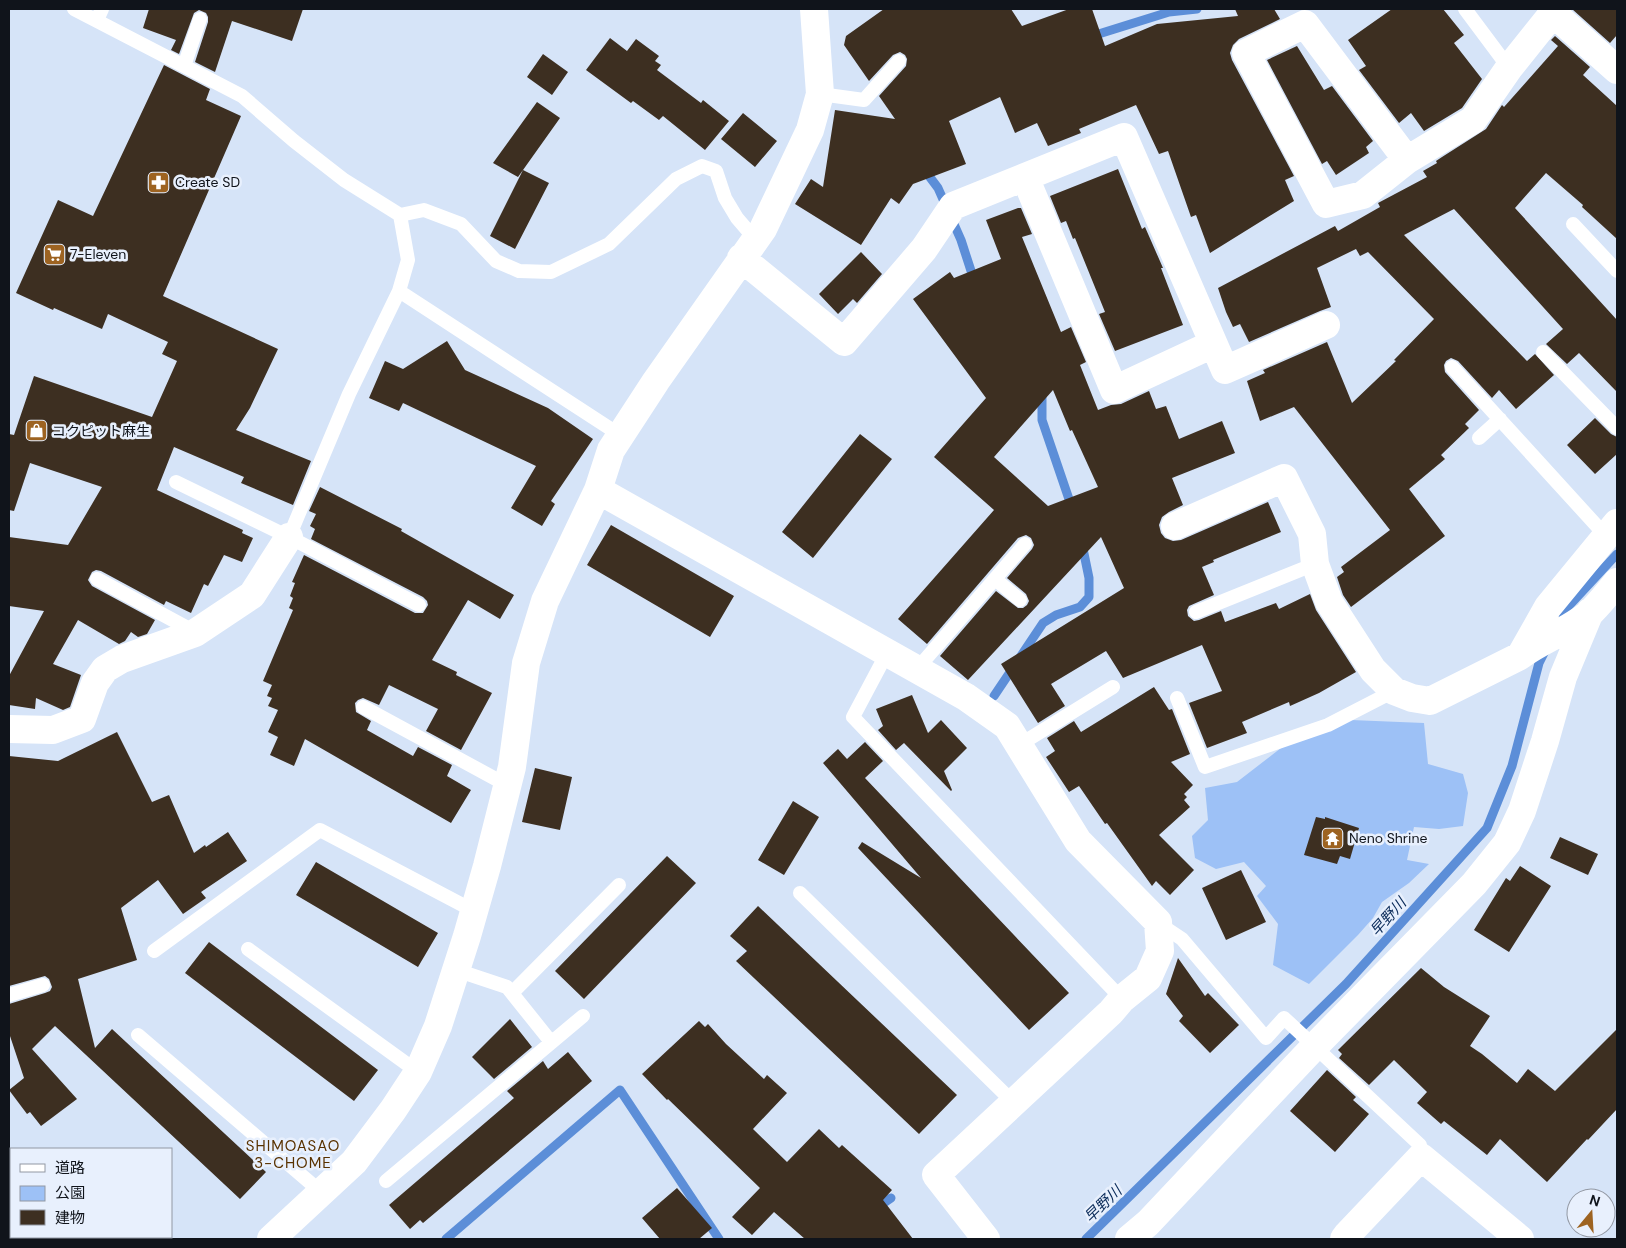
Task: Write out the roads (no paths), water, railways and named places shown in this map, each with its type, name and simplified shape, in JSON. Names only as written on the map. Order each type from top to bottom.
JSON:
[{"type":"street","points":[[270,1239],[354,1162],[393,1110],[418,1072],[438,1026],[474,911],[512,767],[526,663],[545,601],[598,490],[611,450],[763,228],[810,130],[820,94],[814,9]]},
{"type":"street","points":[[1407,160],[1306,24],[1246,53],[1326,204],[1363,195],[1407,160],[1473,120],[1509,68],[1553,13],[1617,70]]},
{"type":"street","points":[[748,249],[844,342],[924,249],[953,206],[1124,137],[1225,370],[1326,325]]},
{"type":"street","points":[[1025,177],[1114,390],[1213,344]]},
{"type":"street","points":[[1175,526],[1284,478],[1312,534],[1315,564],[1328,602],[1373,670],[1394,691],[1412,698],[1430,701],[1524,653],[1580,619],[1617,582]]},
{"type":"street","points":[[598,490],[966,697],[1007,726],[1078,841],[1158,922],[1160,951],[1148,978],[936,1174],[986,1239]]},
{"type":"street","points":[[1524,653],[1548,607],[1612,530]]},
{"type":"street","points":[[9,730],[53,730],[82,719],[95,683],[105,669],[122,659],[195,632],[252,595],[289,537]]},
{"type":"street","points":[[1129,1239],[1148,1224],[1313,1044],[1474,884],[1507,843],[1522,811],[1545,741],[1580,619]]},
{"type":"street","points":[[1344,1239],[1421,1157],[1520,1239]]},
{"type":"lane","points":[[74,9],[100,14],[184,66],[242,96],[294,141],[344,180],[400,215],[424,210],[461,224],[496,262],[518,271],[551,272],[609,244],[676,179],[702,166],[716,171],[725,198],[737,218],[748,249]]},
{"type":"lane","points":[[1465,9],[1509,68]]},
{"type":"lane","points":[[184,66],[200,19]]},
{"type":"lane","points":[[820,94],[864,100],[899,61]]},
{"type":"lane","points":[[289,537],[349,394],[399,291],[408,260],[400,215]]},
{"type":"lane","points":[[1573,224],[1617,271]]},
{"type":"lane","points":[[399,291],[620,435]]},
{"type":"lane","points":[[1543,352],[1617,428]]},
{"type":"lane","points":[[1452,367],[1500,419],[1612,530]]},
{"type":"lane","points":[[1478,438],[1500,419]]},
{"type":"lane","points":[[176,482],[289,537],[419,605]]},
{"type":"lane","points":[[917,670],[1024,544]]},
{"type":"lane","points":[[1196,612],[1315,564]]},
{"type":"lane","points":[[97,579],[195,632]]},
{"type":"lane","points":[[994,579],[1020,600]]},
{"type":"lane","points":[[887,653],[853,717],[1122,1000]]},
{"type":"lane","points":[[1019,745],[1113,687]]},
{"type":"lane","points":[[1177,698],[1205,768],[1328,725],[1394,691]]},
{"type":"lane","points":[[363,707],[507,785]]},
{"type":"lane","points":[[154,952],[320,830],[474,911]]},
{"type":"lane","points":[[512,993],[619,885]]},
{"type":"lane","points":[[800,893],[1013,1102]]},
{"type":"lane","points":[[1158,922],[1182,938],[1266,1038],[1284,1018],[1420,1145],[1421,1157]]},
{"type":"lane","points":[[248,949],[418,1072]]},
{"type":"lane","points":[[456,970],[506,987],[551,1042]]},
{"type":"lane","points":[[9,995],[43,984]]},
{"type":"lane","points":[[386,1181],[583,1016]]},
{"type":"lane","points":[[138,1034],[321,1192]]},
{"type":"waterway","points":[[1089,37],[1169,12],[1197,9]]},
{"type":"waterway","points":[[923,168],[938,188],[961,240],[974,280]]},
{"type":"waterway","points":[[1042,391],[1042,420],[1072,508]]},
{"type":"waterway","points":[[994,696],[1043,623],[1056,615],[1080,607],[1089,597],[1089,578],[1082,544]]},
{"type":"waterway","name":"早野川","points":[[1558,624],[1566,609],[1617,554]]},
{"type":"waterway","name":"早野川","points":[[1086,1239],[1346,984],[1487,828],[1512,766],[1539,663],[1546,649]]},
{"type":"waterway","points":[[446,1239],[620,1090],[719,1239]]},
{"type":"waterway","points":[[875,1209],[891,1198]]},
{"type":"place","name":"Create SD","points":[[159,182]]},
{"type":"place","name":"7-Eleven","points":[[54,254]]},
{"type":"place","name":"コクピット麻生","points":[[36,431]]},
{"type":"place","name":"Neno Shrine","points":[[1333,838]]},
{"type":"district","name":"SHIMOASAO 3-CHOME","points":[[293,1154]]}]
